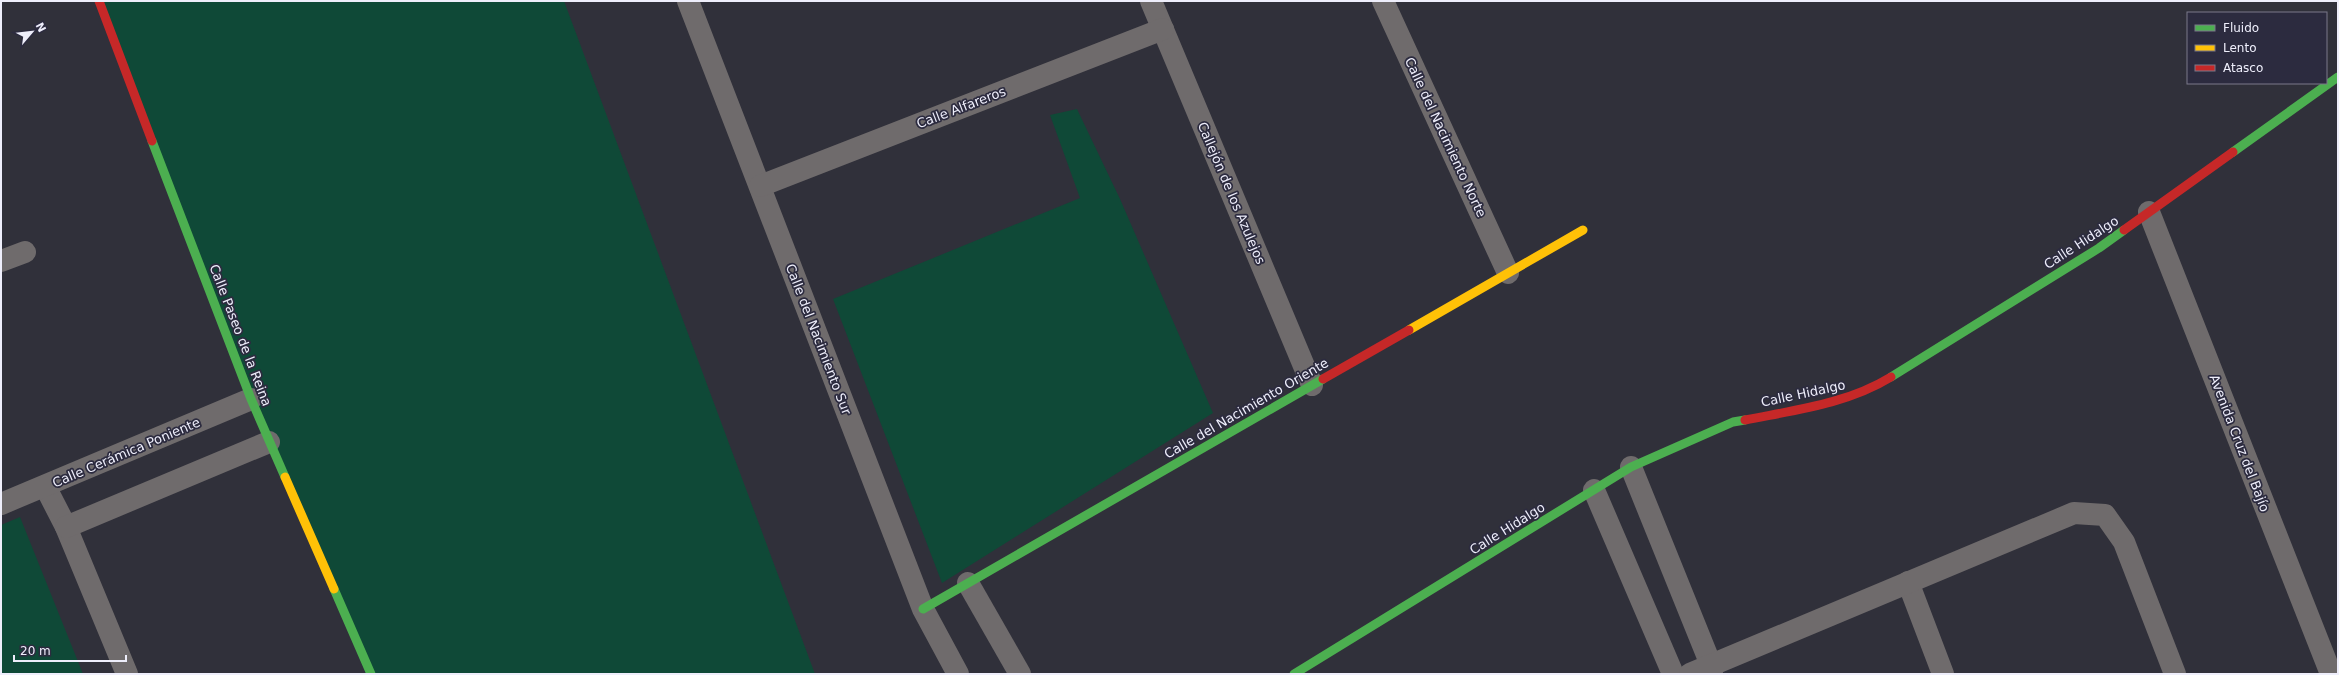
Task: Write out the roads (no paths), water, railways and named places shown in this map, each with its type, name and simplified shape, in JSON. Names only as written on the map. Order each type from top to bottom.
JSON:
[{"type":"street","name":"Calle Paseo de la Reina","points":[[99,1],[251,399],[371,674]]},
{"type":"street","name":"Calle del Nacimiento Sur","points":[[688,1],[923,609],[958,674]]},
{"type":"street","name":"Callejón de los Azulejos","points":[[1152,1],[1312,385]]},
{"type":"street","name":"Calle del Nacimiento Norte","points":[[1383,1],[1508,273]]},
{"type":"street","name":"Calle Alfareros","points":[[760,186],[1163,29]]},
{"type":"street","name":"Calle Hidalgo","points":[[1294,674],[1631,467],[1734,422],[1770,413],[1839,401],[1875,386],[2099,248],[2338,77]]},
{"type":"street","name":"Avenida Cruz del Bajío","points":[[2149,212],[2331,674]]},
{"type":"street","name":"Calle del Nacimiento Oriente","points":[[923,609],[1583,230]]},
{"type":"street","points":[[1,260],[25,252]]},
{"type":"street","name":"Calle Cerámica Poniente","points":[[1,504],[251,399]]},
{"type":"street","points":[[66,527],[269,442]]},
{"type":"street","points":[[1631,467],[1712,670]]},
{"type":"street","points":[[44,486],[66,527],[127,674]]},
{"type":"street","points":[[1594,490],[1673,674]]},
{"type":"street","points":[[1690,674],[1712,670],[1908,582],[2074,513],[2104,514],[2124,542],[2175,674]]},
{"type":"street","points":[[1908,582],[1943,674]]},
{"type":"street","points":[[968,583],[1020,674]]}]
